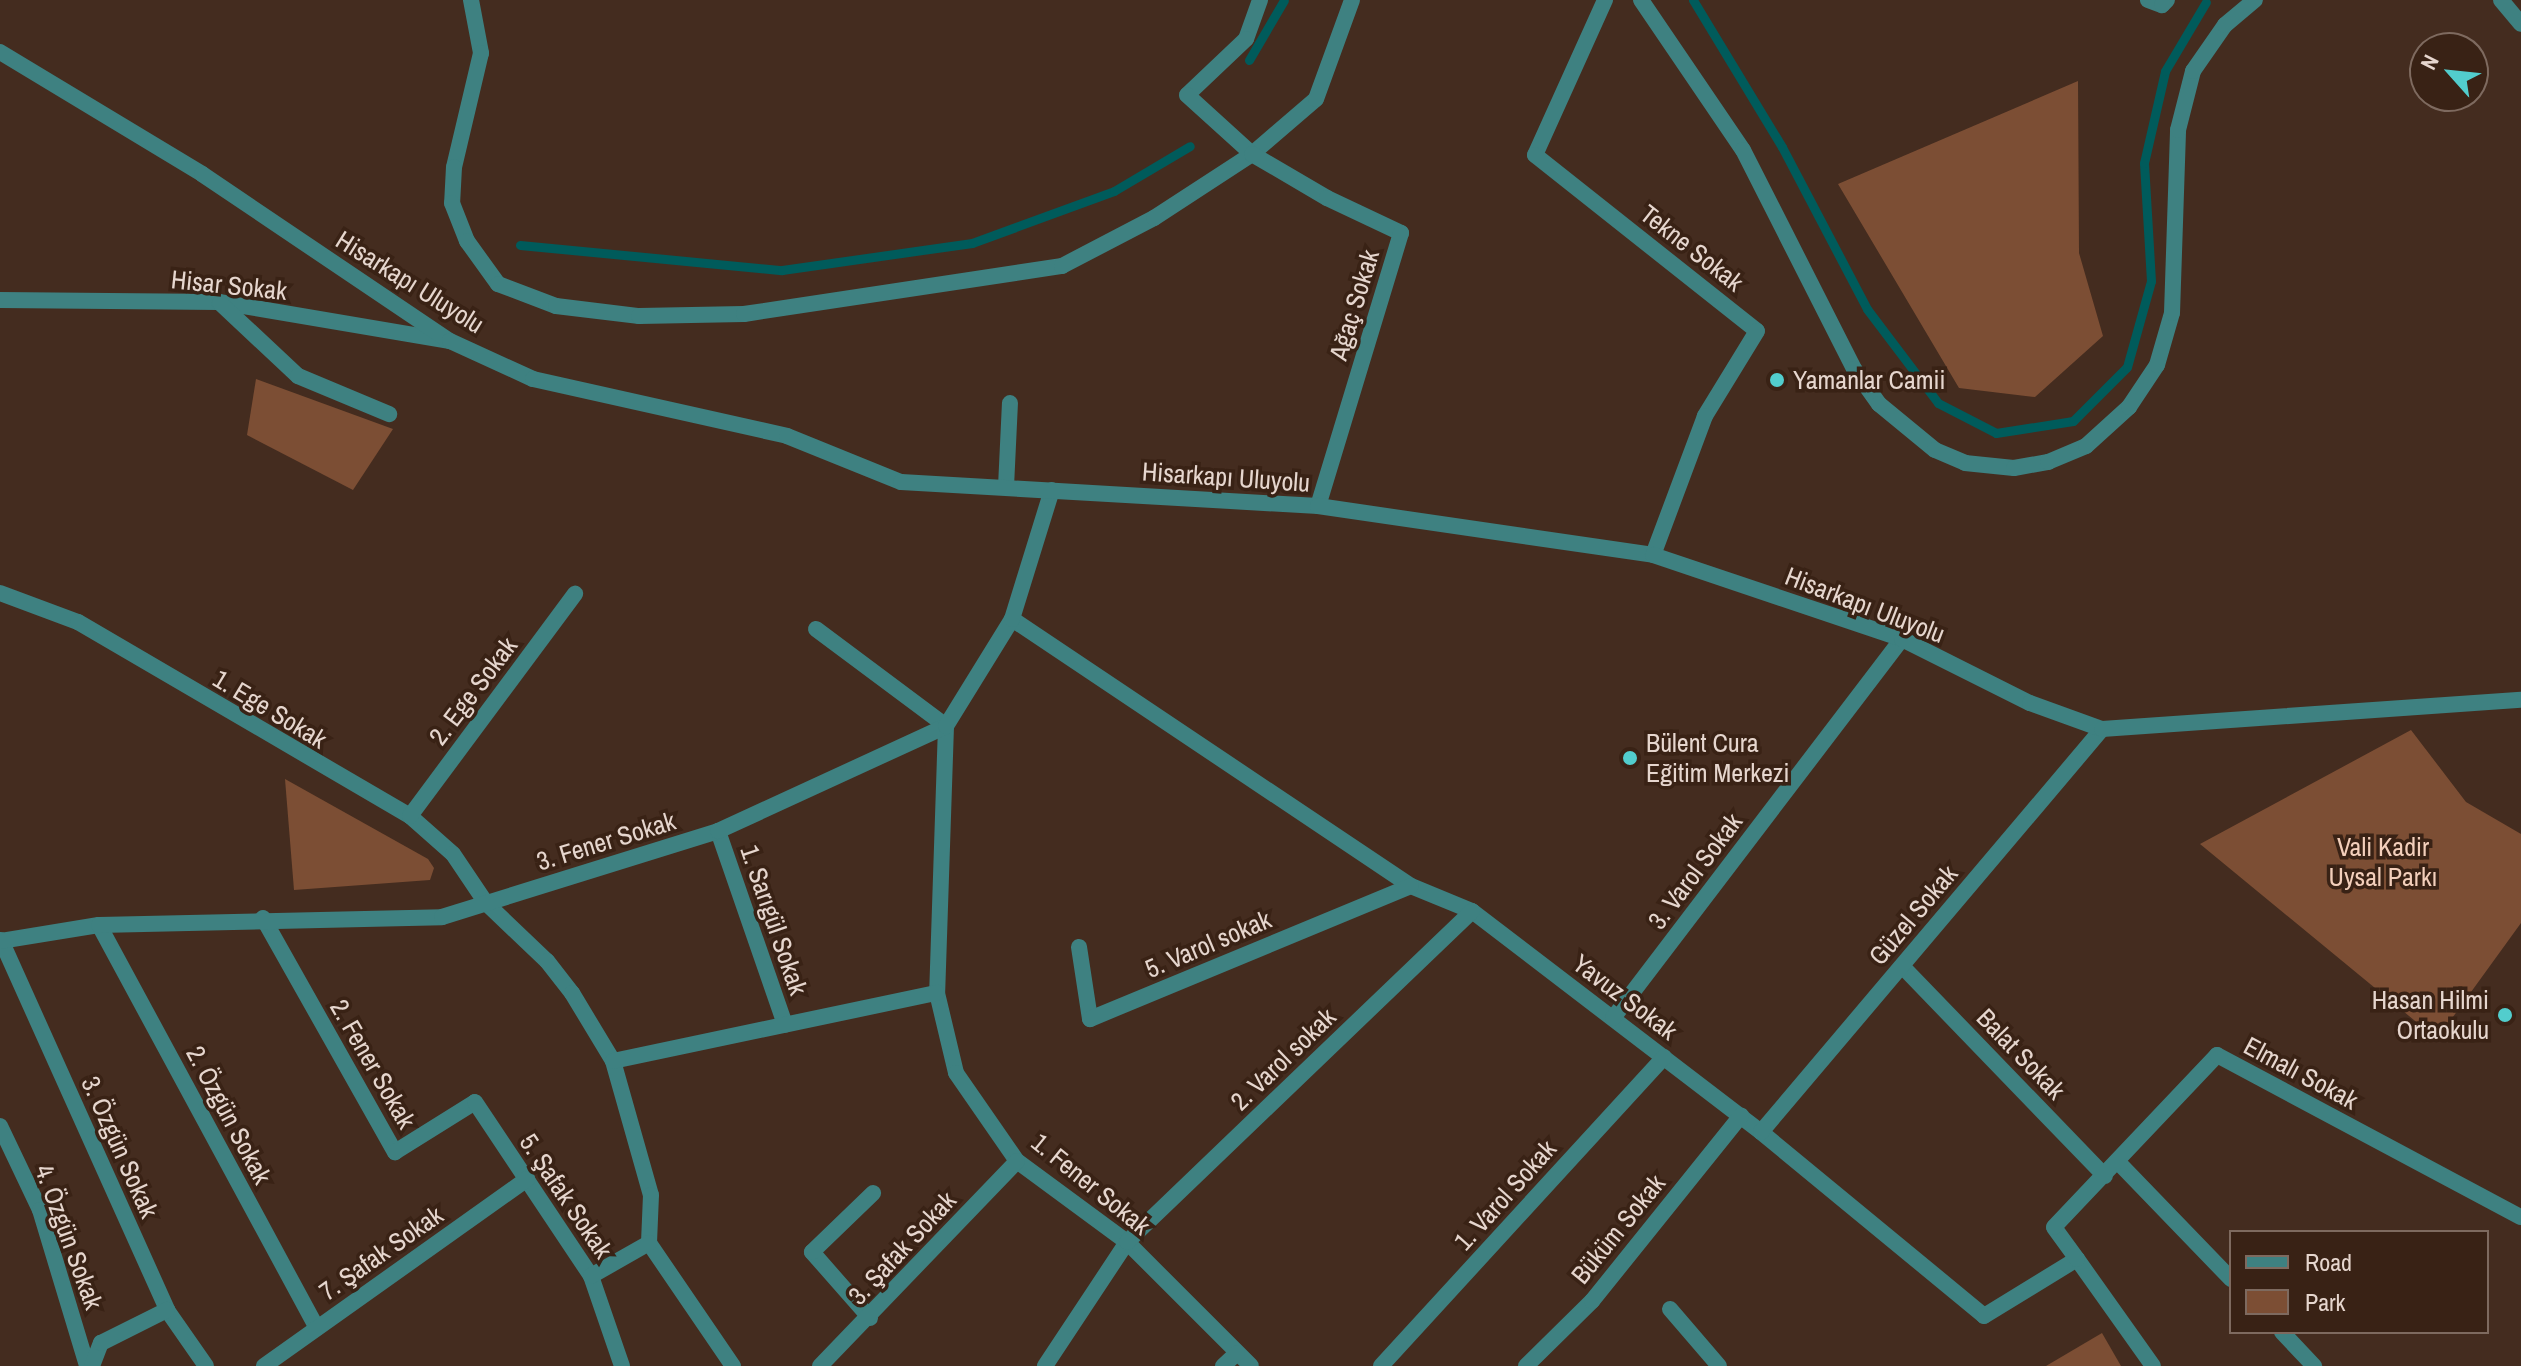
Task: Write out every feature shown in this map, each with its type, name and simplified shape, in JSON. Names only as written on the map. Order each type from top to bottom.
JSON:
[{"type":"street","points":[[471,0],[481,53],[454,167],[452,203],[467,241],[498,284],[556,306],[639,316],[744,314],[1062,266],[1154,218],[1252,154],[1316,99],[1352,0]]},
{"type":"street","points":[[1252,154],[1187,95],[1246,39],[1260,0]]},
{"type":"street","name":"Tekne Sokak","points":[[1605,0],[1535,155],[1757,331],[1705,416],[1653,555]]},
{"type":"street","points":[[1641,0],[1743,150],[1847,355],[1879,404],[1935,450],[1965,463],[2014,468],[2048,462],[2086,446],[2129,407],[2157,365],[2172,313],[2178,130],[2193,71],[2225,25],[2255,0]]},
{"type":"street","points":[[2501,0],[2521,24]]},
{"type":"street","name":"Hisarkapı Uluyolu","points":[[0,52],[202,174],[450,341],[533,379],[787,436],[901,482],[1318,506],[1653,555],[1902,639],[2030,703],[2102,729],[2521,700]]},
{"type":"street","name":"Ağaç Sokak","points":[[1252,154],[1327,198],[1401,233],[1318,506]]},
{"type":"street","name":"Hisar Sokak","points":[[0,300],[219,302],[450,341]]},
{"type":"street","points":[[219,302],[298,376],[389,414]]},
{"type":"street","points":[[1006,487],[1010,403]]},
{"type":"street","points":[[816,629],[946,726],[1012,619],[1052,490]]},
{"type":"street","name":"1. Ege Sokak","points":[[0,593],[78,622],[410,816],[453,854],[486,903],[547,961],[613,1061],[651,1195],[649,1243]]},
{"type":"street","name":"2. Ege Sokak","points":[[410,816],[575,594]]},
{"type":"street","name":"Yavuz Sokak","points":[[1012,619],[1411,886],[1472,911],[1741,1116],[1984,1316],[2077,1259]]},
{"type":"street","name":"3. Varol Sokak","points":[[1613,1018],[1902,639]]},
{"type":"street","name":"3. Fener Sokak","points":[[0,940],[99,925],[263,918],[442,917],[718,831],[946,726]]},
{"type":"street","name":"1. Fener Sokak","points":[[946,726],[937,993],[956,1073],[1017,1161],[1127,1242],[1251,1366]]},
{"type":"street","name":"Güzel Sokak","points":[[1761,1132],[2102,729]]},
{"type":"street","name":"1. Sarıgül Sokak","points":[[718,831],[785,1025]]},
{"type":"street","name":"5. Varol sokak","points":[[1079,947],[1090,1019],[1411,886]]},
{"type":"street","name":"2. Varol sokak","points":[[1045,1366],[1127,1242],[1472,911]]},
{"type":"street","name":"2. Fener Sokak","points":[[263,918],[395,1152],[475,1102]]},
{"type":"street","name":"2. Özgün Sokak","points":[[99,925],[317,1328]]},
{"type":"street","name":"3. Özgün Sokak","points":[[0,940],[167,1310],[206,1366]]},
{"type":"street","name":"Balat Sokak","points":[[1902,966],[2105,1176]]},
{"type":"street","points":[[613,1061],[937,993]]},
{"type":"street","name":"Elmalı Sokak","points":[[2077,1259],[2054,1227],[2217,1055],[2521,1217]]},
{"type":"street","name":"1. Varol Sokak","points":[[1381,1366],[1664,1057]]},
{"type":"street","name":"5. Şafak Sokak","points":[[475,1102],[591,1276],[622,1366]]},
{"type":"street","name":"Büküm Sokak","points":[[1526,1366],[1592,1301],[1741,1116]]},
{"type":"street","name":"4. Özgün Sokak","points":[[0,1126],[40,1210],[90,1366]]},
{"type":"street","name":"3. Şafak Sokak","points":[[820,1366],[870,1318],[1017,1161]]},
{"type":"street","points":[[2118,1162],[2229,1277]]},
{"type":"street","name":"7. Şafak Sokak","points":[[264,1366],[527,1179]]},
{"type":"street","points":[[870,1318],[812,1252],[873,1193]]},
{"type":"street","points":[[591,1276],[649,1243],[733,1366]]},
{"type":"street","points":[[2077,1259],[2153,1366]]},
{"type":"street","points":[[1670,1309],[1719,1366]]},
{"type":"street","points":[[90,1366],[101,1343],[167,1310]]},
{"type":"street","points":[[2284,1334],[2314,1366]]},
{"type":"street","points":[[1223,1366],[1237,1353]]},
{"type":"green space","points":[[2078,81],[2079,253],[2103,336],[2035,397],[1959,388],[1838,184]]},
{"type":"green space","points":[[256,379],[393,429],[353,490],[247,435]]},
{"type":"green space","name":"Vali Kadir Uysal Parkı","points":[[2411,730],[2466,802],[2521,834],[2521,923],[2437,1039],[2200,844]]},
{"type":"green space","points":[[285,779],[428,859],[434,868],[430,880],[294,890]]},
{"type":"green space","points":[[2102,1333],[2121,1366],[2046,1366]]},
{"type":"waterway","points":[[1249,60],[1284,0]]},
{"type":"waterway","points":[[1693,0],[1782,147],[1867,309],[1938,403],[1996,433],[2073,421],[2127,367],[2151,281],[2144,163],[2165,71],[2206,2]]},
{"type":"waterway","points":[[520,245],[782,270],[972,243],[1114,191],[1190,146]]},
{"type":"place","name":"Yamanlar Camii","points":[[1777,380]]},
{"type":"place","name":"Bülent Cura Eğitim Merkezi","points":[[1630,758]]},
{"type":"place","name":"Hasan Hilmi Ortaokulu","points":[[2505,1015]]}]
